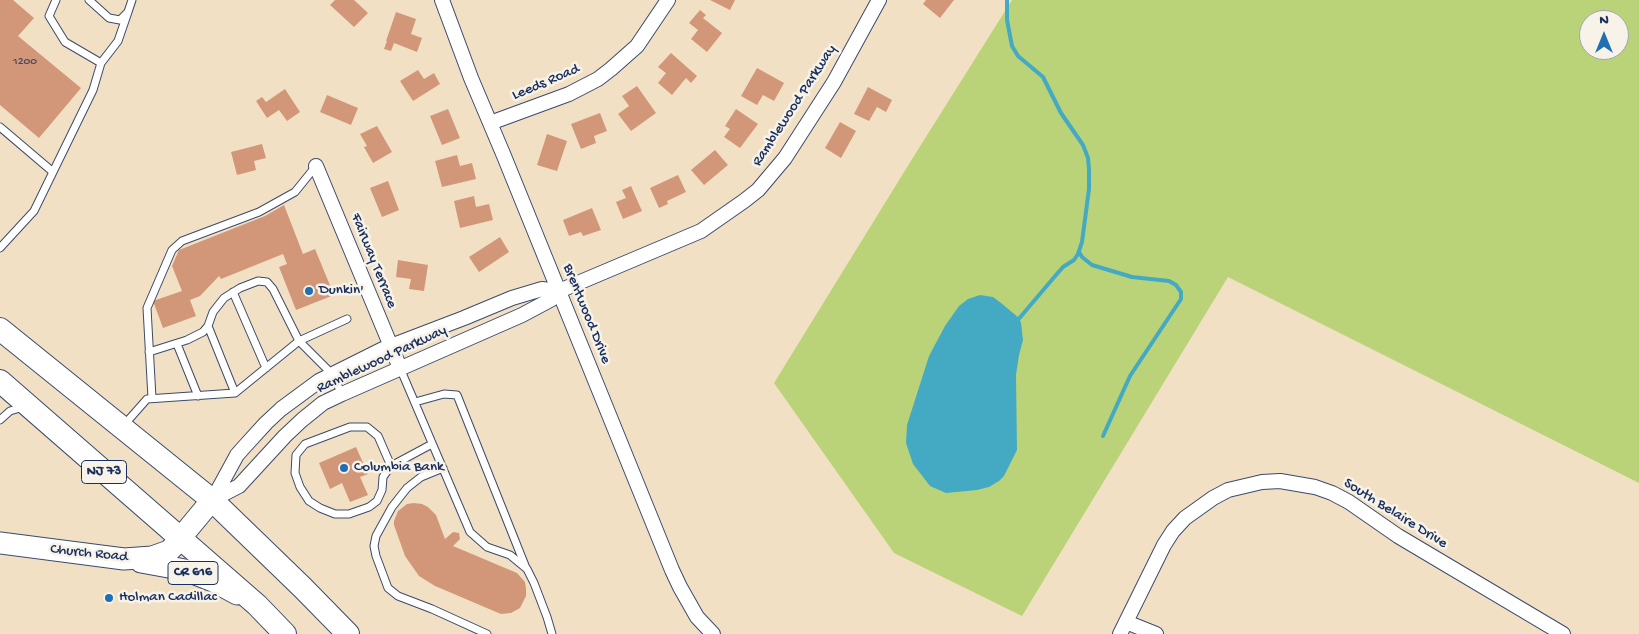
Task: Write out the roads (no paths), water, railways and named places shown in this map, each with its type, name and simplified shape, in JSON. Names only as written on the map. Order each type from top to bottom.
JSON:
[{"type":"highway","points":[[0,329],[212,500],[347,633]]},
{"type":"highway","name":"NJ 73","points":[[0,381],[257,605],[285,634]]},
{"type":"main road","name":"Church Road","points":[[0,543],[124,559],[140,559],[162,555],[181,539],[212,500]]},
{"type":"main road","name":"CR 616","points":[[124,559],[185,570],[200,575],[257,605]]},
{"type":"street","name":"Brentwood Drive","points":[[442,0],[463,58],[680,587],[697,616],[713,634]]},
{"type":"street","name":"Leeds Road","points":[[490,123],[569,94],[598,78],[637,46],[668,0]]},
{"type":"street","name":"Ramblewood Parkway","points":[[212,500],[239,486],[284,436],[323,403],[522,315],[552,299],[559,291],[701,231],[721,218],[758,190],[785,158],[834,82],[879,0]]},
{"type":"street","name":"Fairway Terrace","points":[[316,166],[400,368]]},
{"type":"street","name":"Ramblewood Parkway","points":[[212,500],[237,455],[266,423],[300,395],[332,374],[390,346],[526,293],[542,290],[559,291]]},
{"type":"street","name":"South Belaire Drive","points":[[1123,628],[1164,545],[1185,518],[1228,490],[1262,482],[1280,482],[1315,487],[1349,502],[1398,536],[1563,634]]},
{"type":"street","points":[[1123,628],[1156,634]]},
{"type":"lane","points":[[56,0],[49,16],[65,42],[102,63]]},
{"type":"lane","points":[[88,0],[109,18],[120,20],[128,12]]},
{"type":"lane","points":[[0,248],[34,211],[93,90],[102,63],[118,41],[132,0]]},
{"type":"lane","points":[[0,127],[53,172]]},
{"type":"lane","points":[[152,398],[147,308],[172,250],[182,241],[259,212],[295,192],[316,166]]},
{"type":"lane","points":[[149,352],[177,344],[198,335],[208,326],[218,305],[233,292],[258,281],[267,282],[273,289],[299,341],[332,374],[342,394]]},
{"type":"lane","points":[[233,292],[266,368]]},
{"type":"lane","points":[[122,428],[147,398],[235,393],[299,341],[347,319]]},
{"type":"lane","points":[[208,326],[235,393]]},
{"type":"lane","points":[[177,344],[198,396]]},
{"type":"lane","points":[[400,368],[470,532],[487,547],[510,555],[527,569]]},
{"type":"lane","points":[[415,402],[444,394],[456,395],[541,600],[552,634]]},
{"type":"lane","points":[[0,420],[6,414],[16,409],[31,408]]},
{"type":"lane","points":[[391,466],[378,436],[367,427],[350,427],[305,444],[296,456],[296,473],[300,487],[309,501],[335,514],[348,514],[369,507],[377,501],[382,490],[383,477],[391,466],[432,444]]},
{"type":"lane","points":[[443,468],[421,477],[407,488],[392,507],[376,536],[374,546],[376,556],[388,588],[398,596],[487,634]]},
{"type":"water","points":[[980,295],[993,297],[1019,318],[1021,323],[1023,340],[1016,375],[1017,450],[1004,476],[999,481],[989,487],[977,490],[946,493],[930,486],[913,464],[906,443],[907,425],[929,356],[945,326],[959,306],[968,299]]},
{"type":"waterway","points":[[1007,0],[1007,20],[1012,46],[1018,56],[1043,77],[1061,113],[1083,145],[1088,158],[1089,169],[1089,189],[1082,242],[1078,254],[1074,260],[1063,267],[1017,321]]},
{"type":"waterway","points":[[1079,252],[1092,265],[1132,277],[1169,281],[1176,285],[1181,292],[1181,299],[1130,376],[1103,436]]},
{"type":"place","name":"Dunkin'","points":[[309,291]]},
{"type":"place","name":"Columbia Bank","points":[[344,468]]},
{"type":"place","name":"Holman Cadillac","points":[[109,598]]}]
